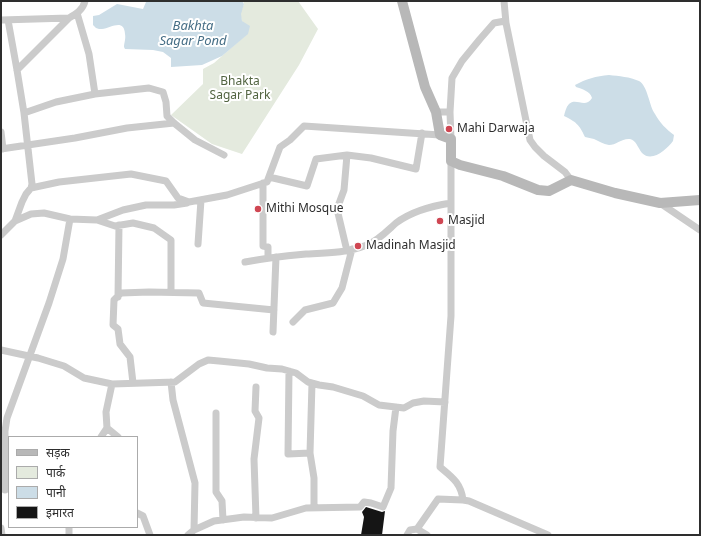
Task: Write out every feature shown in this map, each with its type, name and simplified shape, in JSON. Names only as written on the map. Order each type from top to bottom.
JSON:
[{"type":"street","points":[[17,70],[69,18],[84,6],[85,1]]},
{"type":"street","points":[[402,1],[425,87],[436,112],[440,135]]},
{"type":"street","points":[[504,1],[505,22],[530,140],[535,147],[565,172],[571,180],[615,193],[660,203],[700,200]]},
{"type":"street","points":[[77,13],[89,54],[95,94]]},
{"type":"street","points":[[15,221],[22,202],[32,184],[24,113],[17,70],[4,20],[69,18]]},
{"type":"street","points":[[463,500],[462,493],[456,480],[440,467],[451,316],[450,112],[452,78],[462,61],[494,23],[505,22]]},
{"type":"street","points":[[24,113],[56,102],[95,94],[149,88],[163,92],[168,116],[174,123],[196,140],[224,155]]},
{"type":"street","points":[[436,112],[450,112]]},
{"type":"street","points":[[1,132],[2,149],[127,128],[174,123]]},
{"type":"street","points":[[97,220],[123,210],[146,205],[174,205],[227,195],[267,182],[280,147],[290,140],[304,126],[440,135],[451,139]]},
{"type":"street","points":[[269,177],[307,186],[316,160],[347,155],[371,158],[416,169],[422,134]]},
{"type":"street","points":[[293,322],[305,310],[333,302],[342,288],[349,250],[337,209],[344,190],[347,155]]},
{"type":"street","points":[[451,161],[460,165],[503,176],[538,190],[549,191],[571,180]]},
{"type":"street","points":[[31,188],[60,182],[131,174],[166,181],[178,198],[189,202]]},
{"type":"street","points":[[263,183],[263,246],[268,247],[268,258]]},
{"type":"street","points":[[198,244],[201,200]]},
{"type":"street","points":[[245,262],[276,257],[349,250],[367,245],[384,235],[397,223],[417,211],[437,205],[451,203]]},
{"type":"street","points":[[660,203],[700,230]]},
{"type":"street","points":[[1,235],[15,221],[31,214],[44,213],[70,219],[97,220],[115,226],[133,223],[154,228],[171,240],[171,292]]},
{"type":"street","points":[[5,490],[3,427],[49,303],[63,259],[70,219]]},
{"type":"street","points":[[118,297],[119,225]]},
{"type":"street","points":[[273,332],[276,257]]},
{"type":"street","points":[[133,383],[130,357],[120,344],[118,329],[113,325],[114,300],[121,294],[149,292],[200,293],[203,303],[274,310]]},
{"type":"street","points":[[1,350],[64,366],[84,378],[112,384],[175,382],[199,364],[208,360],[249,364],[289,371],[296,373],[319,386],[333,387],[363,396],[379,405],[404,408],[413,403],[424,401],[445,402]]},
{"type":"street","points":[[289,371],[288,454],[310,453]]},
{"type":"street","points":[[171,382],[173,400],[195,483],[191,533]]},
{"type":"street","points":[[312,383],[310,453],[314,478],[314,508]]},
{"type":"street","points":[[102,436],[107,428],[106,412],[112,384]]},
{"type":"street","points":[[256,387],[255,411],[259,418],[254,459],[256,518]]},
{"type":"street","points":[[191,533],[214,521],[244,518],[272,518],[306,508],[360,507],[364,502],[383,506],[391,488],[393,431],[396,407]]},
{"type":"street","points":[[216,413],[216,492],[222,501],[223,520]]},
{"type":"street","points":[[107,428],[117,436]]},
{"type":"street","points":[[417,529],[438,499],[463,500],[469,501],[548,535]]},
{"type":"street","points":[[138,514],[143,516],[150,535]]},
{"type":"street","points":[[1,528],[2,535]]},
{"type":"street","points":[[407,535],[410,530],[417,529],[428,535]]},
{"type":"green space","name":"Bhakta Sagar Park","points":[[243,1],[298,1],[318,29],[299,65],[242,154],[212,144],[171,115],[203,84],[203,69],[214,63],[247,34],[240,14],[244,4]]},
{"type":"water","name":"Bakhta Sagar Pond","points":[[145,1],[242,1],[244,4],[241,14],[242,21],[250,26],[248,34],[222,56],[202,65],[171,67],[171,58],[163,52],[153,50],[125,49],[125,36],[122,26],[116,25],[100,29],[93,25],[93,16],[99,15],[117,4],[143,9],[146,2]]},
{"type":"water","points":[[609,75],[639,81],[644,87],[657,117],[663,126],[674,135],[673,141],[659,154],[655,156],[646,156],[630,139],[609,145],[585,137],[577,124],[564,116],[567,107],[572,102],[586,103],[592,98],[588,92],[576,87],[575,85],[591,78]]},
{"type":"building","points":[[366,507],[382,512],[385,511],[382,535],[361,535],[364,517],[362,512]]},
{"type":"place","name":"Mahi Darwaja","points":[[449,129]]},
{"type":"place","name":"Mithi Mosque","points":[[258,209]]},
{"type":"place","name":"Masjid","points":[[440,221]]},
{"type":"place","name":"Madinah Masjid","points":[[358,246]]}]
